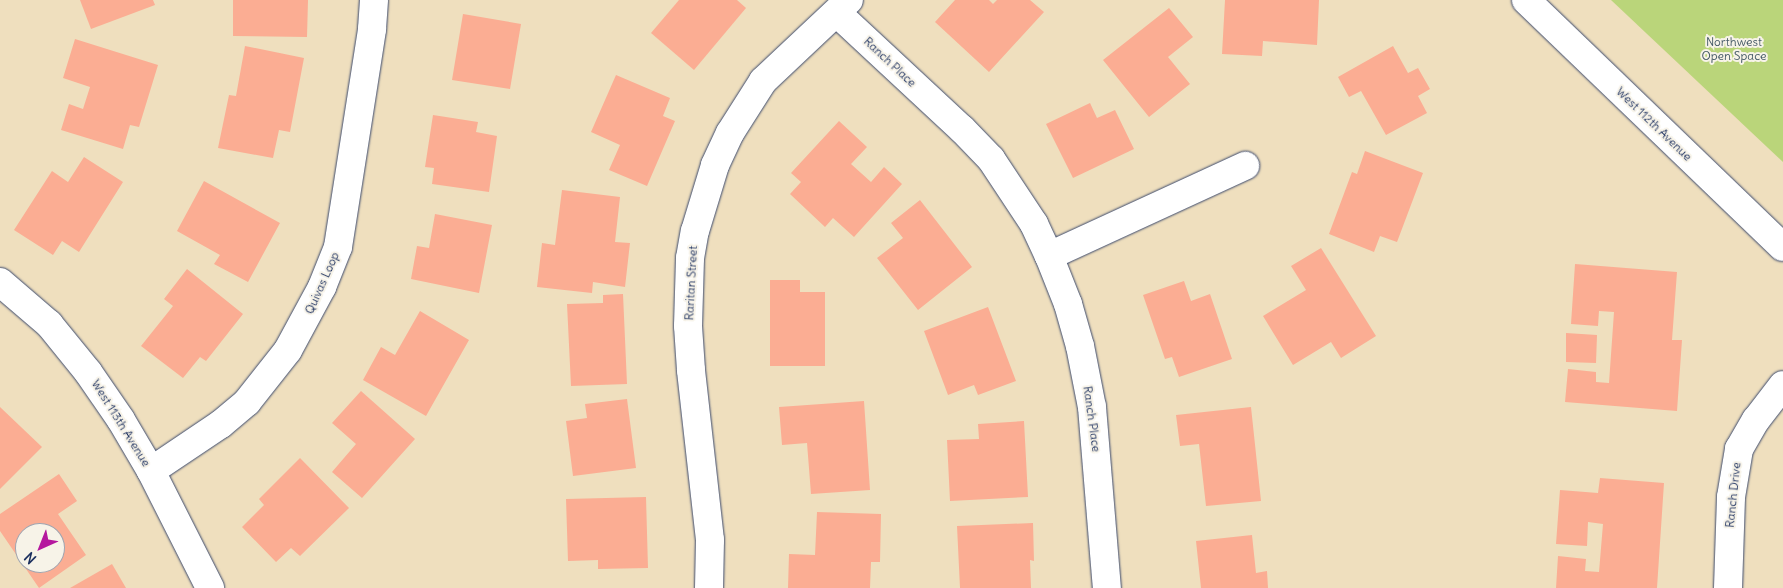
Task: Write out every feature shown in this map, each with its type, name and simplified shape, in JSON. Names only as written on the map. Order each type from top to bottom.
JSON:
[{"type":"street","name":"Quivas Loop","points":[[151,471],[221,424],[247,402],[288,350],[322,287],[338,247],[372,29],[374,0]]},
{"type":"street","name":"West 112th Avenue","points":[[1526,0],[1783,247]]},
{"type":"street","name":"Ranch Place","points":[[843,6],[990,160],[1034,224],[1049,256],[1068,304],[1080,346],[1092,407],[1107,588]]},
{"type":"street","name":"Raritan Street","points":[[709,588],[710,540],[691,370],[688,326],[690,258],[695,231],[715,165],[726,141],[763,81],[843,6]]},
{"type":"street","points":[[1049,256],[1245,166]]},
{"type":"street","name":"West 113th Avenue","points":[[0,282],[48,324],[88,372],[121,420],[151,471],[210,588]]},
{"type":"street","name":"Ranch Drive","points":[[1728,588],[1730,497],[1739,449],[1756,420],[1783,385]]},
{"type":"green space","name":"Northwest Open Space","points":[[1611,0],[1783,0],[1783,162]]},
{"type":"building","points":[[80,0],[153,0],[155,5],[91,29]]},
{"type":"building","points":[[233,0],[308,0],[307,37],[233,36]]},
{"type":"building","points":[[679,0],[737,0],[746,8],[694,70],[651,33]]},
{"type":"building","points":[[955,0],[989,0],[993,4],[997,0],[1030,0],[1044,12],[989,72],[935,22]]},
{"type":"building","points":[[1225,0],[1319,0],[1317,45],[1263,41],[1262,56],[1222,54]]},
{"type":"building","points":[[1169,8],[1193,37],[1168,57],[1190,84],[1149,117],[1103,60]]},
{"type":"building","points":[[463,14],[521,24],[510,89],[452,80]]},
{"type":"building","points":[[75,39],[158,65],[139,127],[130,125],[123,149],[61,130],[69,104],[83,109],[90,87],[63,78]]},
{"type":"building","points":[[245,46],[304,58],[290,132],[279,130],[273,158],[218,148],[229,95],[236,96]]},
{"type":"building","points":[[1393,46],[1408,73],[1418,68],[1430,89],[1418,96],[1427,113],[1386,135],[1361,91],[1349,97],[1338,77]]},
{"type":"building","points":[[616,75],[670,98],[663,116],[675,121],[647,186],[609,170],[620,145],[591,132]]},
{"type":"building","points":[[1090,103],[1097,118],[1115,110],[1134,149],[1073,178],[1046,124]]},
{"type":"building","points":[[433,115],[478,122],[476,132],[497,136],[489,192],[432,184],[434,168],[425,167]]},
{"type":"building","points":[[839,121],[867,147],[851,164],[871,182],[884,167],[902,184],[854,237],[833,218],[825,227],[790,194],[801,182],[791,173]]},
{"type":"building","points":[[1365,151],[1423,173],[1397,242],[1380,236],[1374,252],[1329,234],[1352,172],[1357,174]]},
{"type":"building","points":[[84,157],[123,182],[79,252],[62,241],[53,255],[14,230],[52,171],[68,182]]},
{"type":"building","points":[[204,181],[280,223],[248,282],[214,264],[220,255],[177,231]]},
{"type":"building","points":[[562,190],[620,197],[615,242],[630,243],[625,287],[593,282],[592,293],[537,287],[542,243],[555,245]]},
{"type":"building","points":[[920,200],[972,267],[918,310],[877,258],[903,238],[891,223]]},
{"type":"building","points":[[435,214],[492,225],[479,293],[411,279],[417,246],[429,248]]},
{"type":"building","points":[[1321,248],[1376,336],[1341,358],[1331,342],[1293,365],[1263,316],[1306,290],[1291,266]]},
{"type":"building","points":[[1575,264],[1677,272],[1672,340],[1682,340],[1677,411],[1565,402],[1568,369],[1596,372],[1596,382],[1609,383],[1614,312],[1599,311],[1598,326],[1571,324]]},
{"type":"building","points":[[187,269],[243,314],[206,361],[200,357],[183,378],[141,346],[173,306],[164,299]]},
{"type":"building","points":[[770,280],[800,280],[800,292],[825,292],[825,366],[770,366]]},
{"type":"building","points":[[1184,281],[1191,301],[1210,294],[1232,359],[1179,377],[1172,357],[1165,359],[1143,295]]},
{"type":"building","points":[[623,294],[627,384],[571,386],[567,304],[603,303],[603,295]]},
{"type":"building","points":[[988,307],[1016,381],[978,395],[974,385],[948,395],[924,331]]},
{"type":"building","points":[[420,311],[469,340],[426,416],[363,380],[381,347],[395,355]]},
{"type":"building","points":[[1566,333],[1597,335],[1596,363],[1566,362]]},
{"type":"building","points":[[361,391],[415,439],[362,498],[332,472],[356,444],[332,423]]},
{"type":"building","points":[[627,399],[636,468],[573,476],[566,421],[587,418],[585,404]]},
{"type":"building","points":[[864,401],[870,490],[811,494],[807,443],[782,445],[779,407]]},
{"type":"building","points":[[0,407],[42,447],[0,489]]},
{"type":"building","points":[[1251,407],[1261,501],[1206,506],[1199,444],[1180,446],[1176,415]]},
{"type":"building","points":[[1024,421],[1028,497],[950,501],[947,440],[979,439],[978,424]]},
{"type":"building","points":[[300,458],[349,508],[300,556],[291,548],[276,562],[242,527],[264,505],[259,499]]},
{"type":"building","points":[[59,474],[77,501],[58,514],[64,523],[15,523],[15,553],[0,531],[0,514]]},
{"type":"building","points":[[1600,478],[1664,483],[1657,588],[1556,588],[1558,556],[1586,559],[1585,571],[1599,572],[1603,524],[1588,522],[1587,546],[1556,544],[1560,490],[1598,493]]},
{"type":"building","points":[[646,497],[648,568],[598,569],[598,560],[568,561],[566,499]]},
{"type":"building","points":[[817,512],[881,514],[880,562],[871,562],[870,588],[788,588],[789,554],[815,555]]},
{"type":"building","points":[[1033,523],[1034,561],[1030,560],[1031,588],[960,588],[957,526]]},
{"type":"building","points":[[65,524],[86,555],[65,570]]},
{"type":"building","points":[[1252,535],[1256,573],[1267,571],[1268,588],[1201,588],[1196,541]]},
{"type":"building","points":[[112,564],[126,588],[70,588]]},
{"type":"building","points":[[29,573],[60,573],[39,588]]}]
